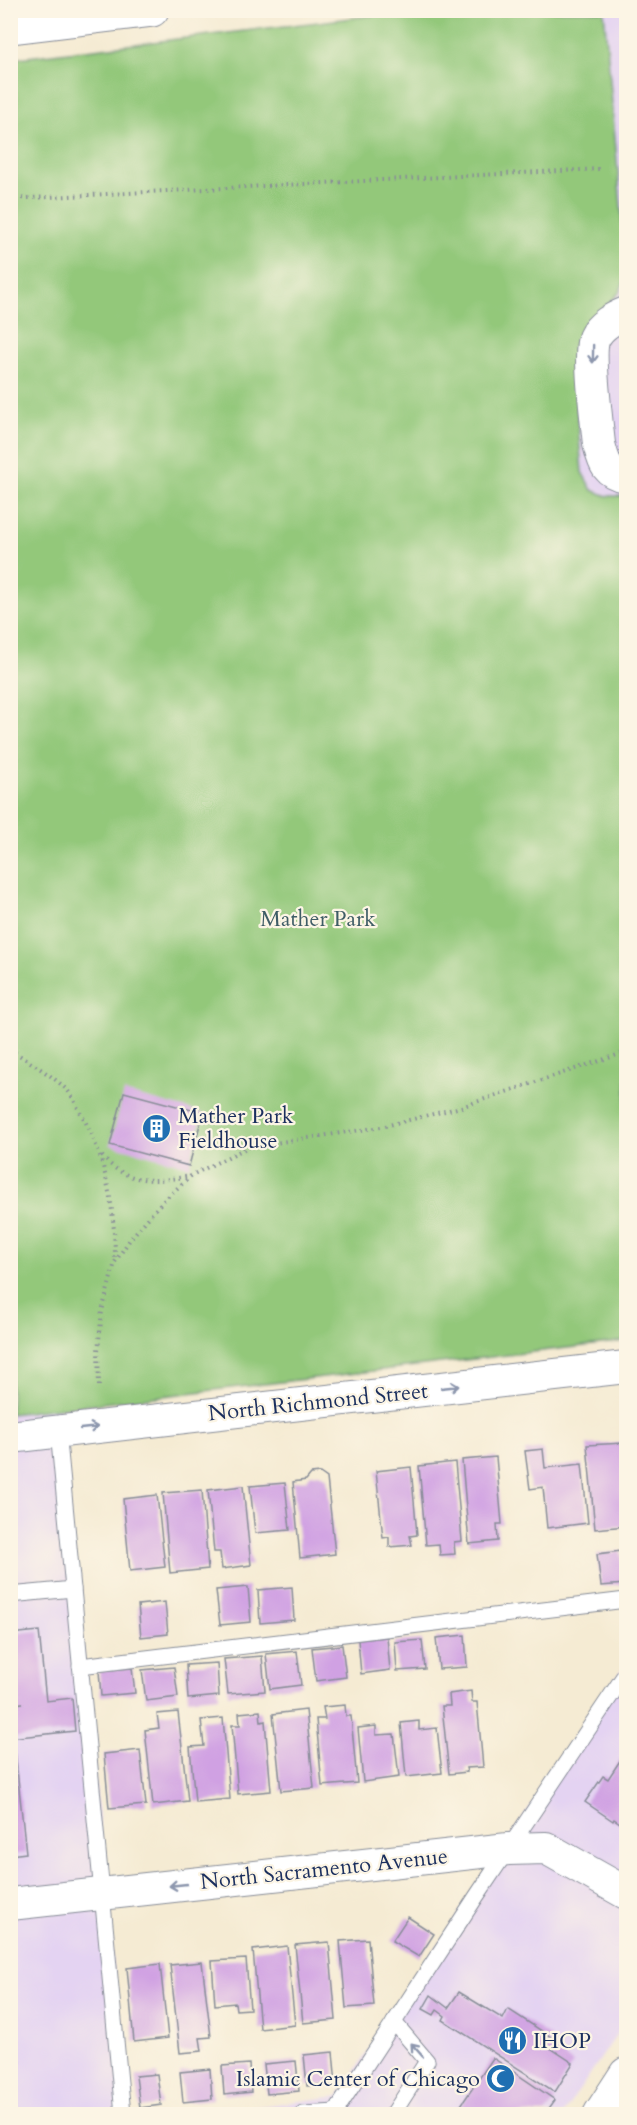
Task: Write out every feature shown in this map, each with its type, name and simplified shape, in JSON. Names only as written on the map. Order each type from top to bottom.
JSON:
[{"type":"main road","points":[[10,27],[152,10]]},
{"type":"main road","points":[[600,2115],[627,2074]]},
{"type":"street","points":[[627,313],[603,326],[594,339],[592,355],[599,444],[602,456],[606,467],[615,474],[627,476]]},
{"type":"street","name":"North Richmond Street","points":[[10,1437],[627,1367]]},
{"type":"street","name":"North Sacramento Avenue","points":[[10,1904],[508,1849],[546,1848],[627,1893]]},
{"type":"lane","points":[[58,1431],[123,2115]]},
{"type":"lane","points":[[10,1595],[73,1589]]},
{"type":"lane","points":[[80,1666],[627,1600]]},
{"type":"lane","points":[[303,2115],[336,2114],[508,1849],[627,1673]]},
{"type":"lane","points":[[393,2115],[427,2061],[394,2022]]},
{"type":"path","points":[[10,199],[599,169]]},
{"type":"path","points":[[10,1049],[68,1091],[89,1127],[100,1154],[109,1188],[115,1225],[115,1262],[102,1311],[98,1351],[99,1386]]},
{"type":"path","points":[[100,1154],[112,1168],[125,1175],[144,1180],[169,1180],[192,1175],[248,1147],[381,1127],[461,1107],[627,1052]]},
{"type":"path","points":[[115,1262],[131,1238],[161,1203],[192,1175]]},
{"type":"shaded area","points":[[604,11],[626,11],[626,264]]},
{"type":"shaded area","points":[[626,264],[626,496],[607,496],[592,490],[582,472],[573,347],[582,331],[619,293],[624,282]]},
{"type":"shaded area","points":[[59,1408],[128,2114],[11,2114],[10,1414]]},
{"type":"shaded area","points":[[626,1663],[626,2021],[563,2114],[202,2114],[338,2096]]},
{"type":"green space","name":"Mather Park","points":[[410,11],[604,11],[626,264],[624,282],[619,293],[581,331],[573,347],[573,361],[582,472],[592,490],[607,496],[626,496],[626,1341],[11,1414],[11,59]]},
{"type":"building","name":"Mather Park Fieldhouse","points":[[124,1092],[203,1113],[189,1166],[110,1145]]},
{"type":"building","points":[[624,1443],[626,1526],[595,1529],[587,1445]]},
{"type":"building","points":[[543,1449],[545,1468],[582,1464],[588,1523],[547,1528],[543,1487],[530,1489],[525,1451]]},
{"type":"building","points":[[496,1457],[502,1524],[497,1524],[498,1541],[469,1544],[462,1460]]},
{"type":"building","points":[[455,1462],[462,1541],[454,1542],[455,1554],[440,1555],[439,1544],[426,1545],[419,1466]]},
{"type":"building","points":[[411,1467],[417,1535],[410,1536],[412,1545],[389,1547],[389,1537],[383,1538],[376,1471]]},
{"type":"building","points":[[320,1473],[327,1478],[335,1554],[300,1558],[293,1482],[306,1480],[311,1474]]},
{"type":"building","points":[[285,1483],[290,1530],[255,1533],[250,1486]]},
{"type":"building","points":[[243,1486],[251,1565],[222,1569],[220,1552],[214,1552],[208,1490]]},
{"type":"building","points":[[202,1490],[208,1569],[170,1573],[163,1493]]},
{"type":"building","points":[[157,1495],[165,1567],[130,1571],[123,1499]]},
{"type":"building","points":[[621,1551],[625,1584],[601,1586],[597,1554]]},
{"type":"building","points":[[248,1587],[251,1622],[220,1625],[216,1590]]},
{"type":"building","points":[[292,1587],[294,1620],[260,1623],[258,1590]]},
{"type":"building","points":[[165,1602],[168,1634],[141,1637],[138,1605]]},
{"type":"building","points":[[39,1631],[46,1701],[72,1698],[75,1731],[10,1738],[10,1705],[23,1703],[10,1704],[10,1634]]},
{"type":"building","points":[[465,1635],[467,1667],[439,1669],[436,1638]]},
{"type":"building","points":[[387,1637],[390,1670],[361,1674],[358,1640]]},
{"type":"building","points":[[422,1640],[425,1669],[397,1671],[395,1642]]},
{"type":"building","points":[[342,1645],[346,1677],[316,1681],[312,1648]]},
{"type":"building","points":[[297,1651],[301,1685],[270,1689],[266,1654]]},
{"type":"building","points":[[262,1656],[265,1691],[228,1694],[224,1659]]},
{"type":"building","points":[[217,1663],[219,1696],[188,1699],[186,1665]]},
{"type":"building","points":[[174,1667],[178,1697],[146,1701],[142,1670]]},
{"type":"building","points":[[132,1668],[135,1693],[101,1696],[99,1671]]},
{"type":"building","points":[[471,1691],[472,1702],[477,1702],[483,1767],[466,1768],[467,1772],[449,1774],[442,1706],[450,1706],[449,1694]]},
{"type":"building","points":[[345,1705],[346,1716],[351,1716],[357,1783],[322,1786],[316,1719],[325,1719],[323,1707]]},
{"type":"building","points":[[306,1710],[314,1788],[281,1791],[273,1714]]},
{"type":"building","points":[[260,1711],[261,1722],[265,1721],[271,1791],[238,1794],[232,1725],[240,1725],[239,1713]]},
{"type":"building","points":[[178,1712],[188,1801],[153,1805],[145,1730],[159,1728],[157,1714]]},
{"type":"building","points":[[223,1718],[230,1799],[195,1802],[190,1747],[204,1746],[201,1720]]},
{"type":"building","points":[[419,1721],[419,1730],[437,1728],[442,1773],[406,1777],[401,1723]]},
{"type":"building","points":[[376,1726],[376,1735],[394,1734],[399,1777],[363,1782],[358,1728]]},
{"type":"building","points":[[10,1741],[14,1741],[26,1853],[10,1855]]},
{"type":"building","points":[[140,1750],[146,1805],[109,1808],[104,1754]]},
{"type":"building","points":[[625,1753],[626,1827],[585,1802],[603,1776],[608,1779]]},
{"type":"building","points":[[408,1917],[434,1934],[419,1957],[392,1941]]},
{"type":"building","points":[[368,1939],[374,2006],[346,2008],[340,1941]]},
{"type":"building","points":[[329,1942],[336,2020],[303,2023],[295,1945]]},
{"type":"building","points":[[287,1946],[295,2025],[260,2029],[253,1950]]},
{"type":"building","points":[[246,1959],[250,2009],[236,2010],[235,2003],[215,2005],[212,1961]]},
{"type":"building","points":[[202,1962],[211,2037],[200,2038],[202,2051],[180,2053],[170,1965]]},
{"type":"building","points":[[160,1964],[168,2038],[134,2042],[127,1968]]},
{"type":"building","name":"IHOP","points":[[459,1992],[503,2019],[508,2009],[551,2037],[546,2045],[573,2063],[555,2092],[443,2020],[445,2016],[437,2010],[434,2015],[423,2009],[431,1995],[448,2008]]},
{"type":"building","points":[[10,2000],[20,2065],[10,2066]]},
{"type":"building","points":[[333,2052],[336,2084],[307,2086],[304,2055]]},
{"type":"building","name":"Islamic Center of Chicago","points":[[493,2058],[555,2100],[545,2114],[455,2114]]},
{"type":"building","points":[[296,2061],[299,2091],[267,2094],[264,2064]]},
{"type":"building","points":[[249,2064],[251,2092],[224,2095],[222,2066]]},
{"type":"building","points":[[210,2069],[212,2099],[183,2102],[180,2072]]},
{"type":"building","points":[[157,2074],[161,2105],[140,2108],[136,2076]]},
{"type":"place","name":"Mather Park Fieldhouse","points":[[157,1129]]},
{"type":"place","name":"IHOP","points":[[512,2041]]},
{"type":"place","name":"Islamic Center of Chicago","points":[[501,2079]]}]
